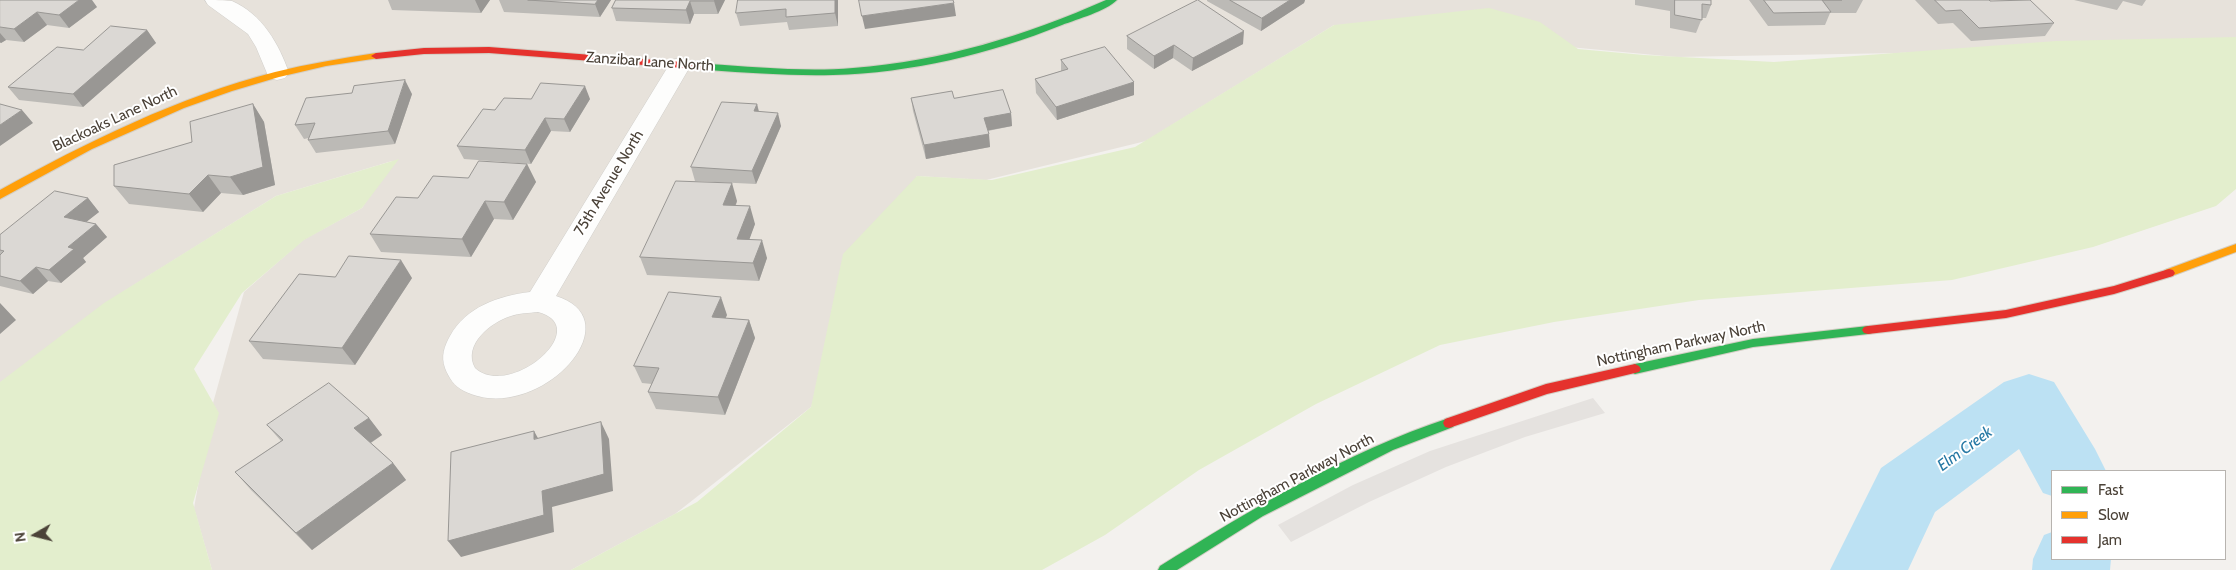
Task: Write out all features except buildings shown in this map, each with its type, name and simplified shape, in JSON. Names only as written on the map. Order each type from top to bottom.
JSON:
[{"type":"street","points":[[216,0],[241,16],[263,36],[272,56],[276,73]]},
{"type":"street","name":"Zanzibar Lane North","points":[[276,73],[397,52],[445,49],[489,50],[792,73],[852,71],[908,66],[975,53],[1027,37],[1077,18],[1113,0]]},
{"type":"street","name":"75th Avenue North","points":[[538,302],[680,65]]},
{"type":"street","name":"Blackoaks Lane North","points":[[0,195],[29,177],[97,141],[163,111],[276,73]]},
{"type":"street","name":"Nottingham Parkway North","points":[[1165,570],[1258,512],[1389,446],[1486,409],[1546,389],[1754,343],[2006,314],[2114,290],[2189,267],[2236,248]]},
{"type":"shaded area","points":[[0,0],[2236,0],[2236,43],[1898,53],[1676,57],[1334,25],[1146,141],[986,180],[917,176],[811,407],[675,514],[571,570],[212,570],[194,508],[213,403],[244,292],[303,240],[362,208],[392,161],[276,196],[126,290],[0,383]]},
{"type":"shaded area","points":[[1593,398],[1605,413],[1525,437],[1446,467],[1369,502],[1291,542],[1278,525],[1353,485],[1430,451]]},
{"type":"green space","points":[[1489,8],[1540,22],[1578,49],[1644,55],[1774,62],[2056,41],[2236,37],[2236,189],[2216,206],[2093,247],[1952,280],[1699,300],[1554,322],[1440,345],[1316,404],[1199,470],[1105,535],[1042,570],[571,570],[697,502],[811,407],[843,254],[917,176],[992,180],[1135,147],[1334,25]]},
{"type":"green space","points":[[399,159],[362,208],[304,240],[242,293],[194,369],[219,413],[193,503],[212,570],[0,570],[0,382],[104,303],[276,196]]},
{"type":"waterway","name":"Elm Creek","points":[[1869,570],[1908,490],[2029,402],[2068,470]]},
{"type":"waterway","name":"Elm Creek","points":[[2071,570],[2072,560]]},
{"type":"traffic: fast","points":[[708,67],[834,72],[920,63],[986,48],[1018,38],[1050,27],[1113,0]]},
{"type":"traffic: fast","points":[[1635,369],[1753,343],[1868,330]]},
{"type":"traffic: fast","points":[[1165,570],[1258,512],[1389,446],[1449,423]]},
{"type":"traffic: slow","points":[[0,195],[89,147],[181,106],[228,89],[277,75],[326,64],[376,56]]},
{"type":"traffic: slow","points":[[2169,273],[2236,248]]},
{"type":"traffic: jam","points":[[376,56],[424,51],[489,50],[708,67]]},
{"type":"traffic: jam","points":[[1868,330],[2006,314],[2114,290],[2169,273]]},
{"type":"traffic: jam","points":[[1449,423],[1546,389],[1635,369]]}]
